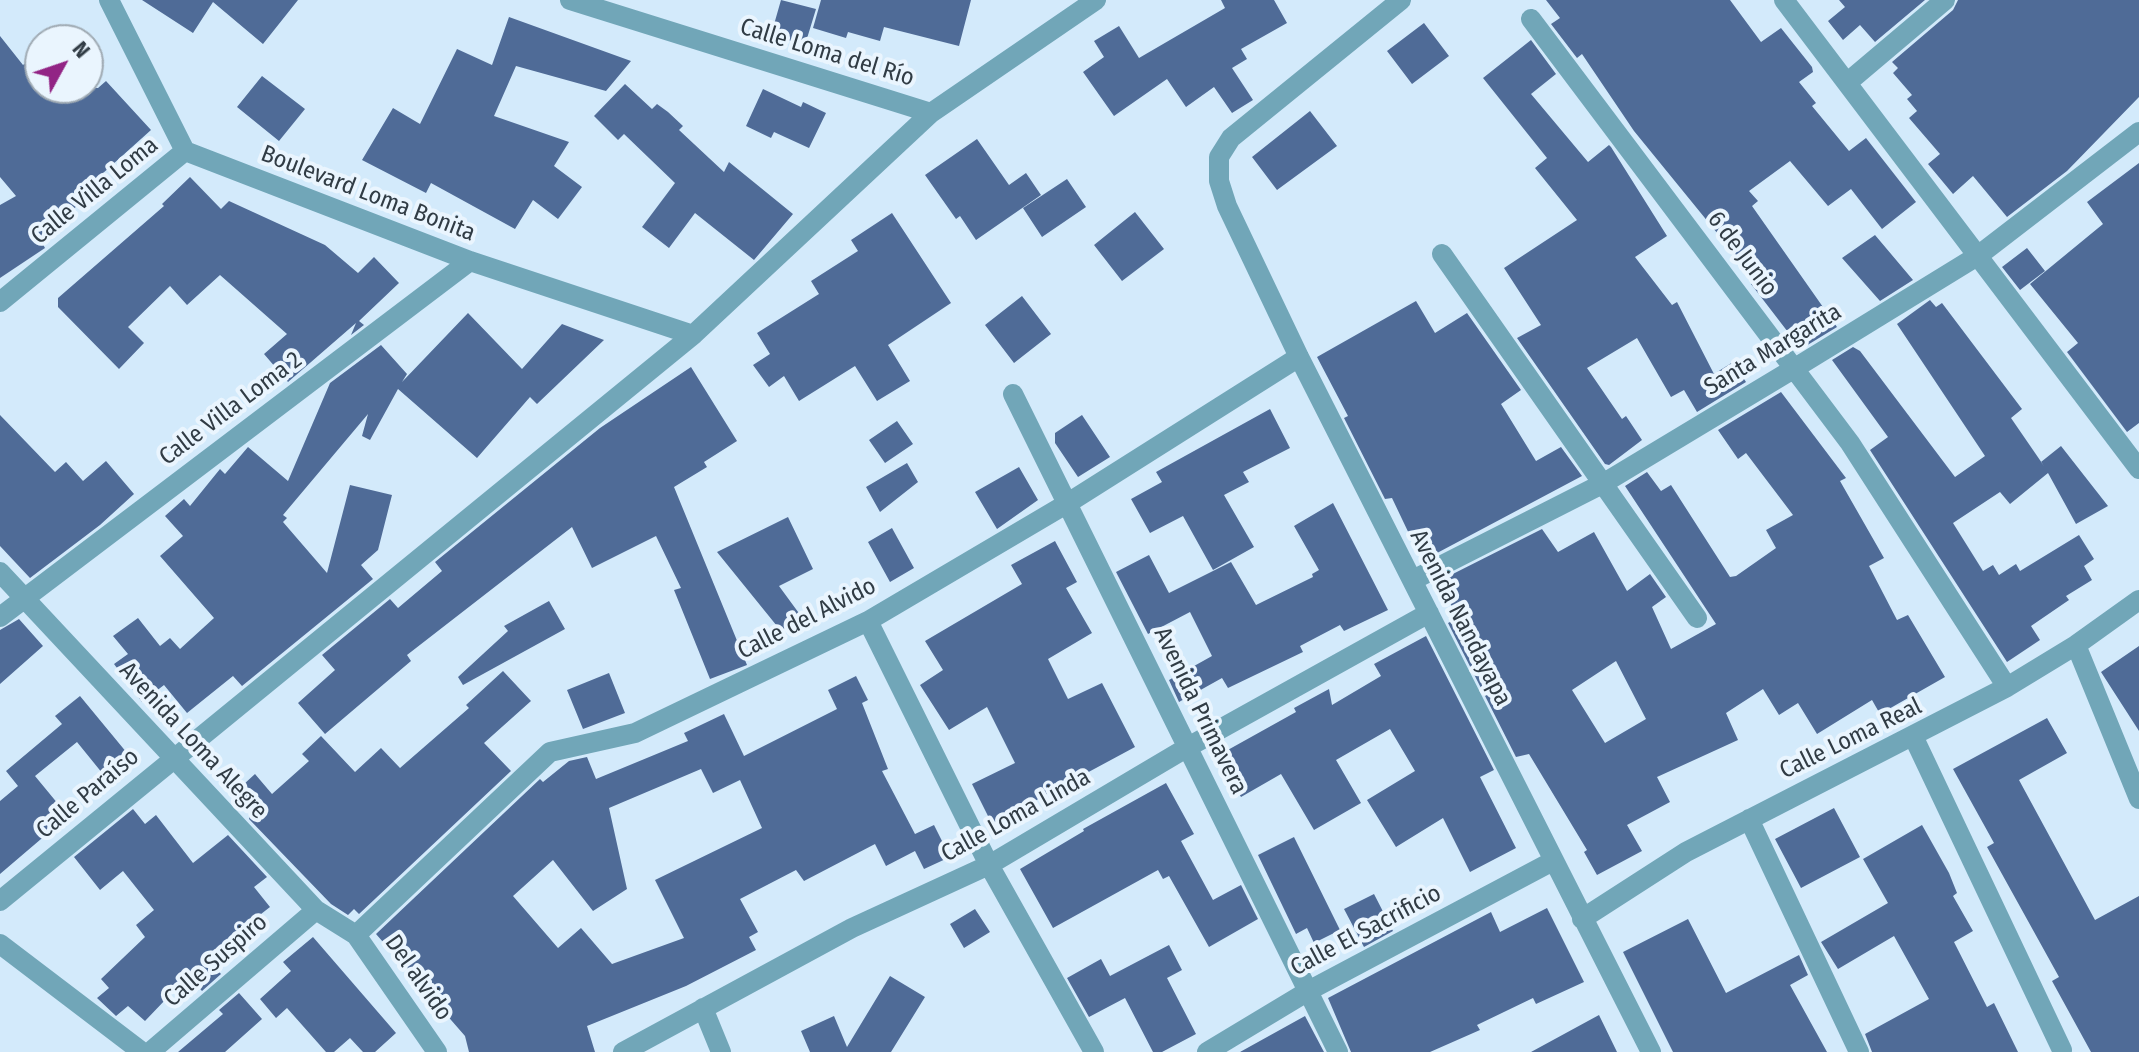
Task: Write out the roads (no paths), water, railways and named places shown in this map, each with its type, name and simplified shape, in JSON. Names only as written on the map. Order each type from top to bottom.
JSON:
[{"type":"street","points":[[109,0],[185,151]]},
{"type":"street","name":"Calle Loma del Río","points":[[570,0],[931,113]]},
{"type":"street","points":[[173,758],[693,335],[931,113],[1096,0]]},
{"type":"street","name":"Avenida Nandayapa","points":[[1401,0],[1231,138],[1219,157],[1219,181],[1227,206],[1299,357],[1651,1052]]},
{"type":"street","points":[[1784,0],[2139,469]]},
{"type":"street","points":[[1848,82],[1945,0]]},
{"type":"street","name":"6 de Junio","points":[[1531,19],[1795,368],[1890,501],[2007,687]]},
{"type":"street","name":"Santa Margarita","points":[[1413,580],[1604,483],[1979,255],[2139,132]]},
{"type":"street","name":"Boulevard Loma Bonita","points":[[185,151],[470,261],[693,335]]},
{"type":"street","name":"Calle Villa Loma","points":[[0,302],[185,151]]},
{"type":"street","points":[[1442,254],[1697,618]]},
{"type":"street","name":"Calle Villa Loma 2","points":[[0,617],[470,261]]},
{"type":"street","name":"Calle del Alvido","points":[[356,935],[550,752],[635,733],[868,621],[1068,503],[1299,357]]},
{"type":"street","name":"Avenida Primavera","points":[[1013,394],[1338,1052]]},
{"type":"street","name":"Avenida Loma Alegre","points":[[0,572],[316,910],[356,935]]},
{"type":"street","name":"Calle Loma Real","points":[[1582,919],[1686,852],[1848,767],[1914,738],[2007,687],[2076,645],[2139,600]]},
{"type":"street","name":"Calle Loma Linda","points":[[623,1052],[852,928],[989,865],[1188,747],[1429,613]]},
{"type":"street","points":[[868,621],[989,865],[1094,1052]]},
{"type":"street","points":[[2076,645],[2139,799]]},
{"type":"street","points":[[1914,738],[2062,1050]]},
{"type":"street","name":"Calle Paraíso","points":[[0,901],[173,758]]},
{"type":"street","points":[[1749,819],[1859,1052]]},
{"type":"street","name":"Calle El Sacrificio","points":[[1207,1052],[1310,990],[1553,861]]},
{"type":"street","name":"Calle Suspiro","points":[[150,1052],[316,910]]},
{"type":"street","name":"Del alvido","points":[[356,935],[437,1052]]},
{"type":"street","points":[[0,944],[142,1052]]},
{"type":"street","points":[[703,1008],[721,1052]]}]
